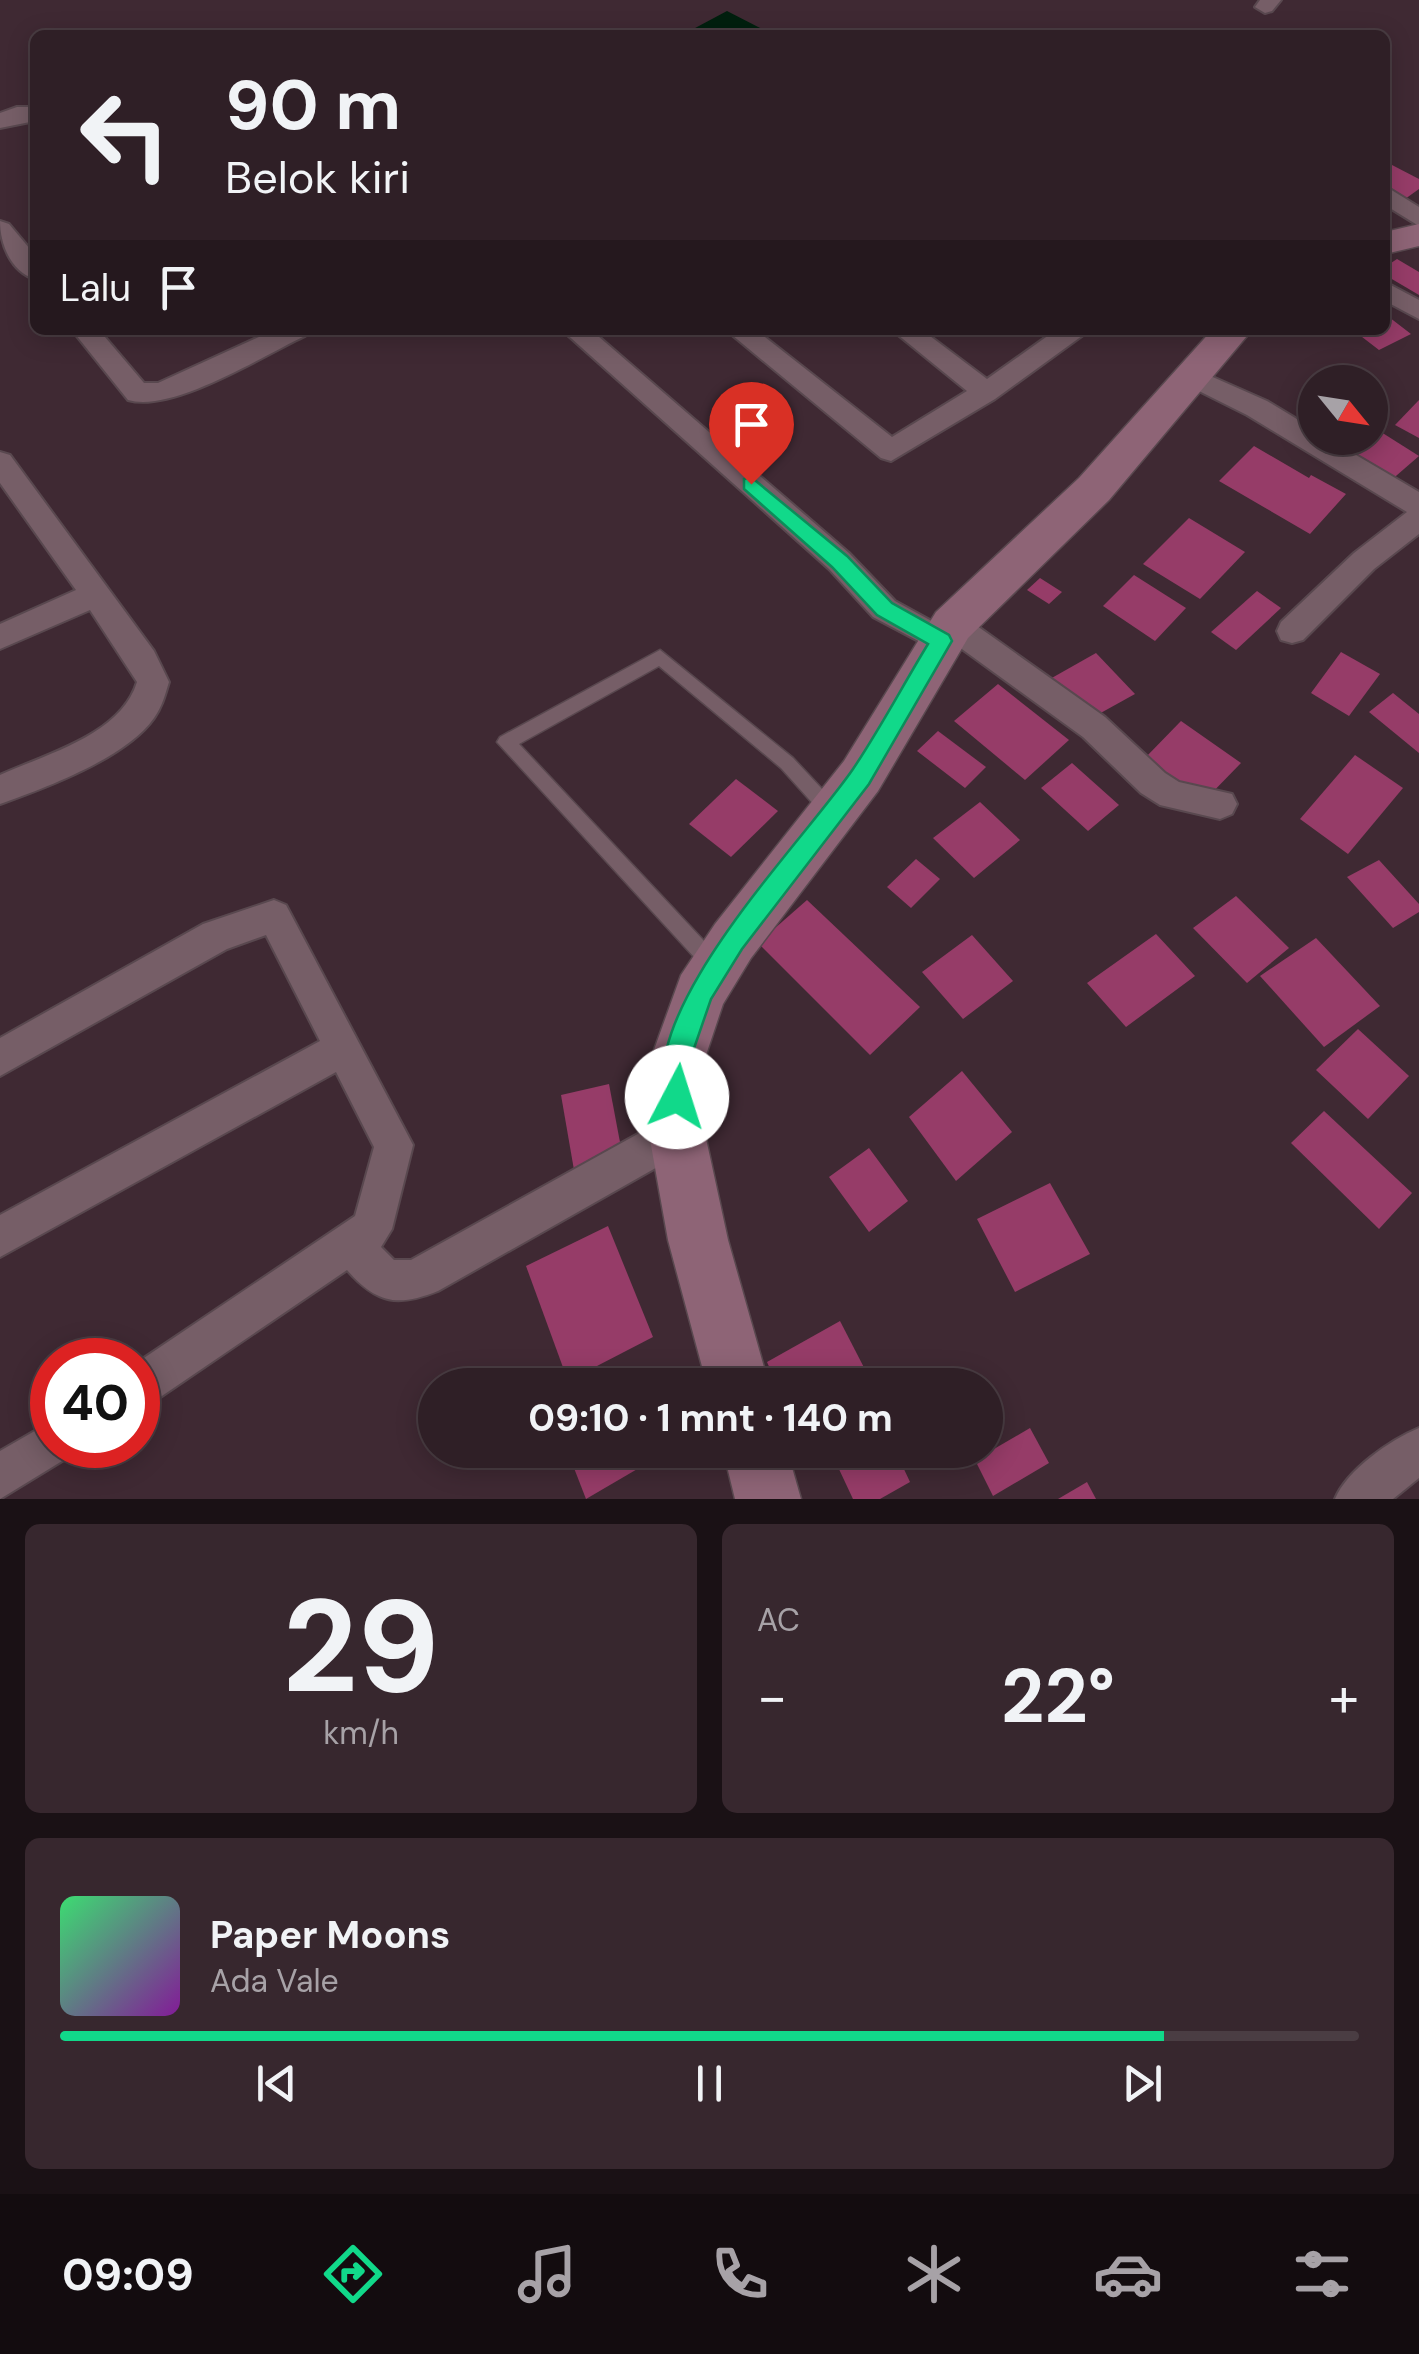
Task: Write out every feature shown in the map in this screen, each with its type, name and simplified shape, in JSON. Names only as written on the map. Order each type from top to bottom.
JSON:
[{"type":"street","points":[[0,121],[30,114]]},
{"type":"street","points":[[1390,197],[1419,219]]},
{"type":"street","points":[[0,229],[30,265]]},
{"type":"street","points":[[1390,242],[1419,235]]},
{"type":"street","points":[[1390,293],[1419,311]]},
{"type":"street","points":[[89,335],[138,393],[162,392],[252,338]]},
{"type":"street","points":[[581,335],[839,561],[884,609],[947,633],[1094,727],[1153,783],[1172,795],[1220,804]]},
{"type":"street","points":[[745,335],[891,451],[1070,335]]},
{"type":"street","points":[[912,335],[986,392]]},
{"type":"street","points":[[733,1368],[698,1240],[677,1134],[677,1060],[700,993],[733,941],[861,776],[947,633],[1094,489],[1228,335]]},
{"type":"street","points":[[1190,376],[1257,408],[1419,506]]},
{"type":"street","points":[[0,790],[102,741],[130,722],[145,706],[152,682],[142,660],[4,473]]},
{"type":"street","points":[[1292,631],[1364,561],[1419,518]]},
{"type":"street","points":[[0,636],[95,595]]},
{"type":"street","points":[[0,1058],[216,936],[274,916],[394,1145],[372,1229],[160,1372]]},
{"type":"street","points":[[0,1237],[343,1048]]},
{"type":"street","points":[[351,1243],[384,1278],[401,1284],[418,1281],[677,1134]]},
{"type":"street","points":[[1357,1499],[1419,1450]]},
{"type":"street","points":[[0,1477],[30,1457]]},
{"type":"street","points":[[760,1468],[768,1499]]},
{"type":"lane","points":[[717,968],[506,742],[660,657],[787,763],[834,814]]},
{"type":"shaded area","points":[[727,11],[764,30],[691,30]]},
{"type":"building","points":[[1390,166],[1419,179],[1419,189],[1405,199],[1390,191]]},
{"type":"building","points":[[1397,259],[1419,272],[1419,295],[1390,278],[1390,264]]},
{"type":"building","points":[[1390,318],[1411,334],[1379,350],[1360,335],[1390,335]]},
{"type":"building","points":[[1419,400],[1419,438],[1395,425]]},
{"type":"building","points":[[1388,436],[1419,456],[1389,482],[1350,457],[1388,455]]},
{"type":"building","points":[[1254,446],[1346,494],[1310,534],[1219,481]]},
{"type":"building","points":[[1189,518],[1245,552],[1200,599],[1143,564]]},
{"type":"building","points":[[1134,575],[1186,608],[1155,641],[1103,606]]},
{"type":"building","points":[[1040,578],[1062,592],[1049,604],[1027,590]]},
{"type":"building","points":[[1257,591],[1281,608],[1236,650],[1211,632]]},
{"type":"building","points":[[1341,652],[1380,674],[1349,716],[1311,693]]},
{"type":"building","points":[[1096,653],[1135,694],[1088,720],[1050,679]]},
{"type":"building","points":[[998,684],[1069,740],[1025,780],[954,721]]},
{"type":"building","points":[[1393,693],[1419,714],[1419,753],[1369,712]]},
{"type":"building","points":[[1181,721],[1241,763],[1204,801],[1145,758]]},
{"type":"building","points":[[938,731],[986,767],[965,788],[917,751]]},
{"type":"building","points":[[1355,755],[1403,788],[1348,854],[1300,819]]},
{"type":"building","points":[[1072,763],[1119,805],[1088,831],[1041,788]]},
{"type":"building","points":[[736,779],[778,811],[731,857],[689,824]]},
{"type":"building","points":[[980,802],[1020,840],[974,878],[933,838]]},
{"type":"building","points":[[916,859],[940,879],[911,908],[887,887]]},
{"type":"building","points":[[1379,860],[1419,904],[1419,912],[1393,928],[1347,877]]},
{"type":"building","points":[[1236,896],[1289,948],[1247,983],[1193,928]]},
{"type":"building","points":[[807,900],[920,1007],[870,1055],[758,943]]},
{"type":"building","points":[[1156,934],[1195,976],[1126,1027],[1087,983]]},
{"type":"building","points":[[972,935],[1013,981],[963,1019],[922,972]]},
{"type":"building","points":[[1316,938],[1380,1006],[1324,1047],[1260,976]]},
{"type":"building","points":[[1358,1029],[1409,1076],[1368,1119],[1316,1070]]},
{"type":"building","points":[[962,1071],[1012,1132],[956,1181],[909,1117]]},
{"type":"building","points":[[609,1084],[623,1158],[574,1170],[561,1095]]},
{"type":"building","points":[[1324,1111],[1412,1193],[1379,1229],[1291,1143]]},
{"type":"building","points":[[869,1148],[908,1201],[869,1232],[829,1177]]},
{"type":"building","points":[[1050,1183],[1090,1254],[1015,1292],[977,1219]]},
{"type":"building","points":[[608,1226],[653,1337],[593,1368],[563,1368],[526,1266]]},
{"type":"building","points":[[840,1321],[864,1368],[770,1368],[767,1362]]},
{"type":"building","points":[[1030,1428],[1049,1463],[993,1496],[979,1468],[1003,1468],[1003,1444]]},
{"type":"building","points":[[574,1468],[639,1468],[586,1499]]},
{"type":"building","points":[[838,1468],[903,1468],[910,1482],[880,1499],[853,1499]]},
{"type":"building","points":[[1087,1482],[1096,1499],[1058,1499]]},
{"type":"route","points":[[677,1097],[677,1060],[700,993],[733,941],[861,776],[942,641],[884,609],[839,561],[751,484]]}]
